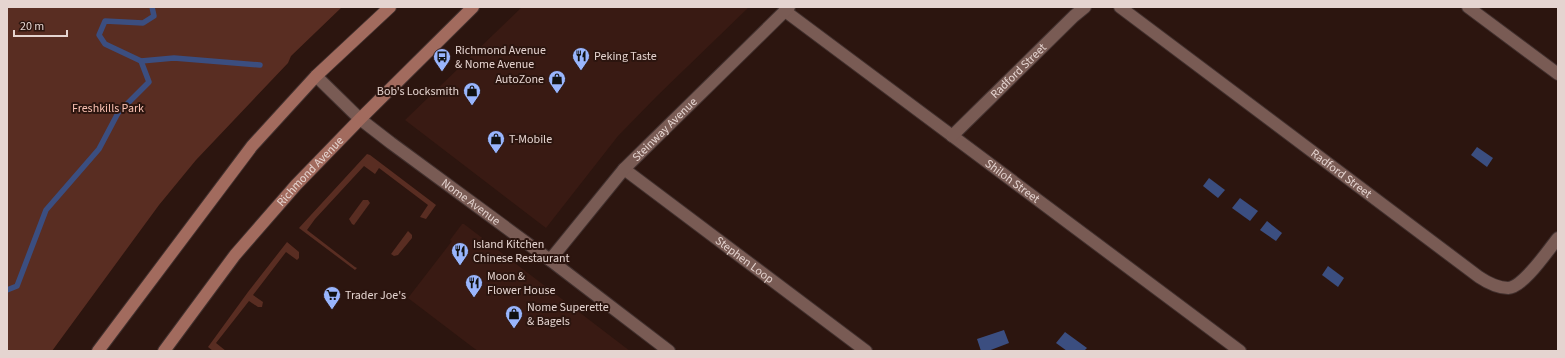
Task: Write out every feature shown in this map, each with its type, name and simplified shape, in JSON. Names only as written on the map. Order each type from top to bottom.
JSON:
[{"type":"main road","points":[[98,351],[252,146],[316,76],[390,7]]},
{"type":"main road","name":"Richmond Avenue","points":[[164,351],[234,255],[296,185],[360,118],[474,7]]},
{"type":"street","name":"Radford Street","points":[[952,136],[1085,7]]},
{"type":"street","name":"Radford Street","points":[[1120,7],[1493,286],[1509,288],[1523,280],[1558,238]]},
{"type":"street","points":[[1468,7],[1558,74]]},
{"type":"street","name":"Shiloh Street","points":[[787,9],[952,136],[1240,351]]},
{"type":"street","name":"Steinway Avenue","points":[[550,260],[624,169],[787,9]]},
{"type":"street","name":"Nome Avenue","points":[[316,76],[360,118],[669,351]]},
{"type":"street","name":"Stephen Loop","points":[[624,169],[866,351]]},
{"type":"shaded area","points":[[522,7],[749,7],[618,136],[546,228],[405,120]]},
{"type":"shaded area","points":[[462,224],[464,224],[630,351],[478,351],[471,346],[408,298],[452,241],[450,240]]},
{"type":"green space","name":"Freshkills Park","points":[[7,7],[342,7],[291,56],[288,63],[196,160],[159,205],[52,351],[7,351]]},
{"type":"green space","points":[[367,154],[436,205],[426,219],[420,217],[428,205],[379,168],[375,174],[364,166],[315,219],[307,230],[357,268],[355,270],[299,228]]},
{"type":"green space","points":[[363,200],[368,200],[370,203],[354,225],[349,219]]},
{"type":"green space","points":[[408,231],[412,235],[412,238],[398,255],[394,256],[391,254]]},
{"type":"green space","points":[[287,242],[299,252],[299,258],[297,260],[286,252],[253,295],[263,302],[262,307],[258,307],[249,301],[216,343],[226,351],[213,351],[208,347]]},
{"type":"water","points":[[1477,147],[1493,158],[1487,167],[1471,155]]},
{"type":"water","points":[[1209,178],[1225,190],[1218,198],[1203,186]]},
{"type":"water","points":[[1240,198],[1258,211],[1250,221],[1232,208]]},
{"type":"water","points":[[1267,221],[1282,233],[1276,241],[1260,230]]},
{"type":"water","points":[[1328,266],[1344,278],[1338,287],[1322,275]]},
{"type":"water","points":[[1004,330],[1009,343],[988,351],[981,351],[977,339]]},
{"type":"water","points":[[1065,332],[1087,348],[1084,351],[1067,351],[1056,343]]},
{"type":"waterway","points":[[141,61],[105,44],[99,35],[105,21],[143,23],[154,16],[152,7]]},
{"type":"waterway","points":[[7,290],[17,286],[46,210],[99,149],[118,113],[149,82],[141,61],[174,58],[260,65]]},
{"type":"place","name":"Peking Taste","points":[[581,71]]},
{"type":"place","name":"Richmond Avenue & Nome Avenue","points":[[442,72]]},
{"type":"place","name":"AutoZone","points":[[557,94]]},
{"type":"place","name":"Bob's Locksmith","points":[[472,106]]},
{"type":"place","name":"T-Mobile","points":[[496,154]]},
{"type":"place","name":"Island Kitchen Chinese Restaurant","points":[[460,266]]},
{"type":"place","name":"Moon & Flower House","points":[[474,298]]},
{"type":"place","name":"Trader Joe's","points":[[332,310]]},
{"type":"place","name":"Nome Superette & Bagels","points":[[514,329]]}]
